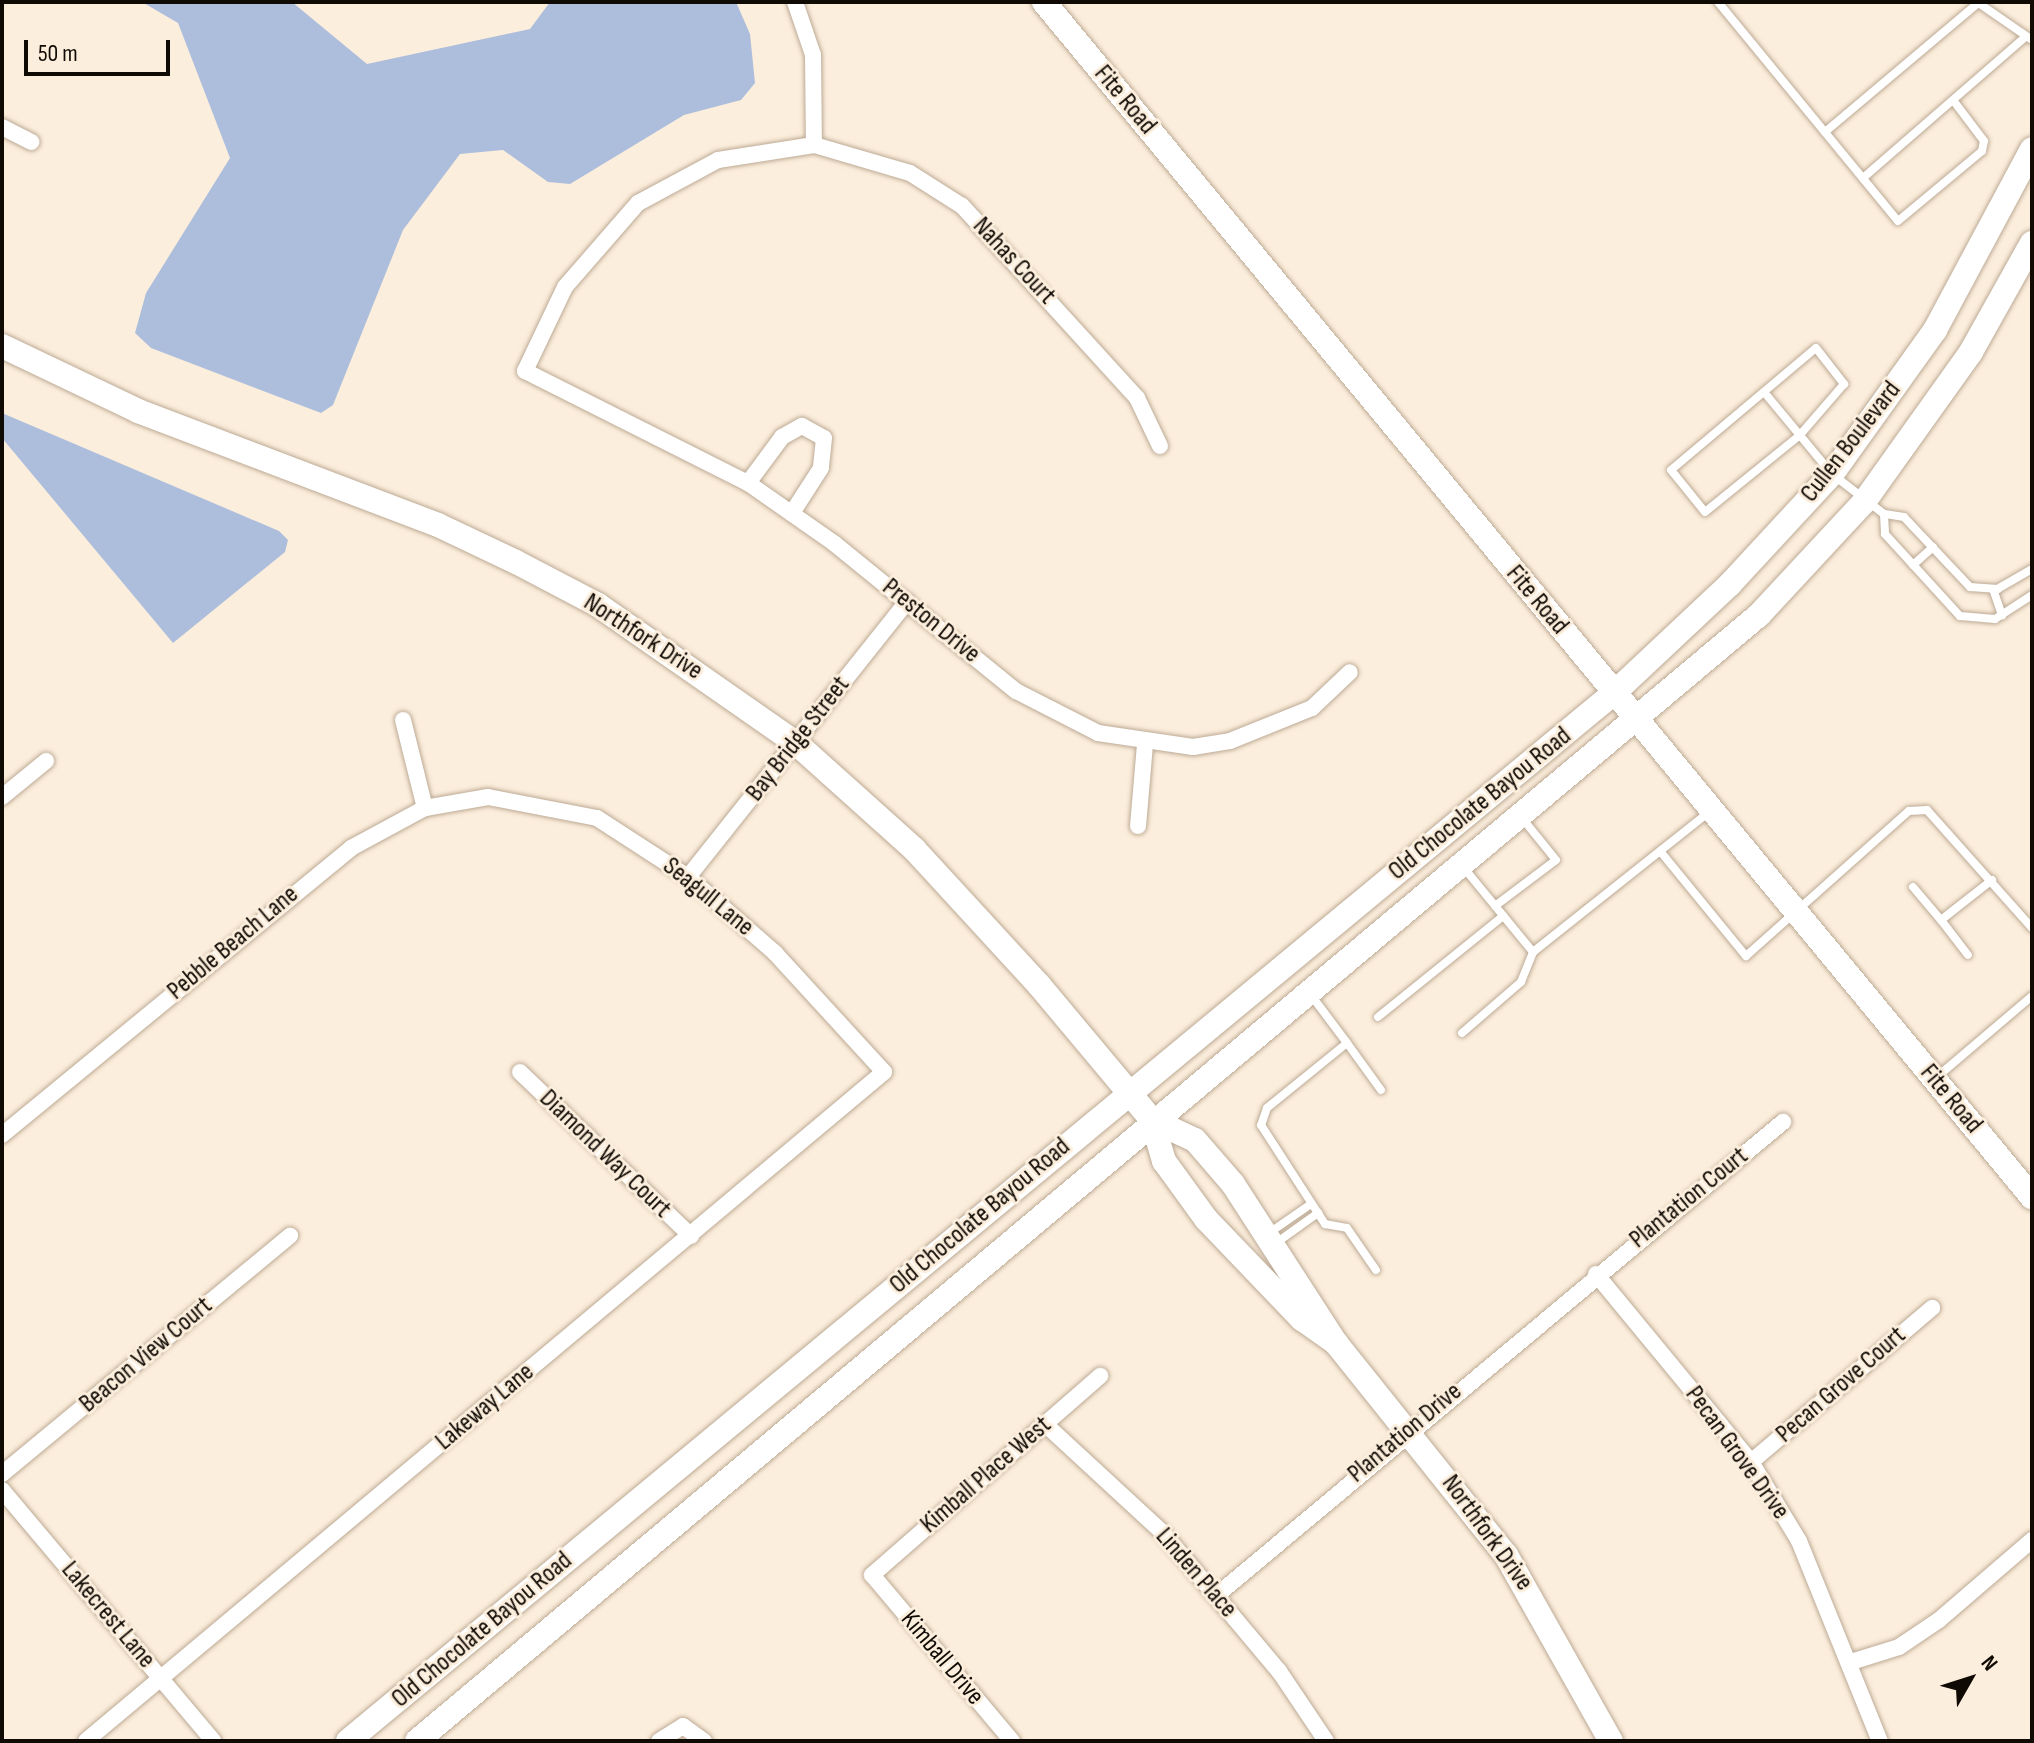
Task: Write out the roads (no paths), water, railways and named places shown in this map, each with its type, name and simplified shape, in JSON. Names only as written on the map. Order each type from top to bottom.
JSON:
[{"type":"main road","name":"Fite Road","points":[[1044,2],[2032,1197]]},
{"type":"main road","name":"Cullen Boulevard","points":[[1614,693],[1832,474],[1935,330],[2032,149]]},
{"type":"main road","name":"Cullen Boulevard","points":[[1638,721],[1874,508],[1971,352],[2032,243]]},
{"type":"main road","name":"Northfork Drive","points":[[2,346],[138,411],[438,525],[516,562],[598,605],[796,743],[924,860],[1152,1120],[1164,1161],[1206,1219],[1302,1319],[1336,1343]]},
{"type":"main road","name":"Old Chocolate Bayou Road","points":[[348,1741],[1614,693]]},
{"type":"main road","name":"Old Chocolate Bayou Road","points":[[417,1741],[1152,1120],[1310,994],[1638,721]]},
{"type":"main road","name":"Northfork Drive","points":[[1152,1120],[1195,1140],[1271,1239],[1336,1343],[1409,1429],[1506,1555],[1611,1741]]},
{"type":"street","points":[[795,2],[813,55],[814,145]]},
{"type":"street","points":[[2,127],[31,142]]},
{"type":"street","name":"Preston Drive","points":[[814,145],[718,160],[638,203],[565,287],[525,371],[748,483],[792,513],[1054,716],[1145,744],[1193,747],[1275,728],[1312,708],[1350,672]]},
{"type":"street","name":"Nahas Court","points":[[814,145],[910,173],[962,206],[1137,398],[1160,446]]},
{"type":"street","points":[[748,483],[782,437],[802,426],[824,438],[821,468],[792,513]]},
{"type":"street","name":"Bay Bridge Street","points":[[688,877],[907,602]]},
{"type":"street","points":[[403,720],[425,808]]},
{"type":"street","points":[[1138,826],[1145,744]]},
{"type":"street","points":[[2,797],[46,761]]},
{"type":"street","name":"Pebble Beach Lane","points":[[2,1135],[312,877],[425,808],[488,797]]},
{"type":"street","name":"Seagull Lane","points":[[488,797],[597,818],[688,877],[775,953],[884,1072]]},
{"type":"street","name":"Diamond Way Court","points":[[520,1072],[691,1236]]},
{"type":"street","name":"Lakeway Lane","points":[[86,1741],[884,1072]]},
{"type":"street","name":"Plantation Court","points":[[1596,1274],[1783,1122]]},
{"type":"street","name":"Beacon View Court","points":[[2,1474],[290,1236]]},
{"type":"street","name":"Plantation Drive","points":[[1217,1595],[1409,1429],[1596,1274]]},
{"type":"street","name":"Pecan Grove Drive","points":[[1596,1274],[1751,1462],[1799,1541],[1851,1662],[1880,1741]]},
{"type":"street","name":"Pecan Grove Court","points":[[1751,1462],[1932,1308]]},
{"type":"street","name":"Kimball Place West","points":[[872,1575],[1100,1376]]},
{"type":"street","name":"Linden Place","points":[[1045,1424],[1122,1489],[1217,1595],[1326,1741]]},
{"type":"street","name":"Lakecrest Lane","points":[[2,1490],[213,1741]]},
{"type":"street","points":[[1851,1662],[1899,1647],[1939,1620],[2032,1540]]},
{"type":"street","name":"Kimball Drive","points":[[872,1575],[1012,1741]]},
{"type":"street","points":[[659,1741],[683,1726],[704,1741]]},
{"type":"lane","points":[[1718,2],[1898,221],[1982,151],[1984,141],[1953,100]]},
{"type":"lane","points":[[1825,132],[1978,3],[2028,38],[1863,178]]},
{"type":"lane","points":[[1816,348],[1844,384],[1800,435],[1705,512],[1671,470],[1816,348]]},
{"type":"lane","points":[[1764,392],[1832,474],[1874,508],[1904,517],[1970,587],[1993,589],[2032,569]]},
{"type":"lane","points":[[1874,508],[1885,534],[1960,616],[1974,622],[2002,615],[2032,595]]},
{"type":"lane","points":[[1913,565],[1933,547]]},
{"type":"lane","points":[[1993,589],[2002,615]]},
{"type":"lane","points":[[1462,1033],[1521,982],[1533,952],[1711,811]]},
{"type":"lane","points":[[1660,851],[1746,956],[1798,914],[1909,811],[1936,814],[2032,928]]},
{"type":"lane","points":[[1495,906],[1556,860],[1522,818]]},
{"type":"lane","points":[[1463,867],[1533,952]]},
{"type":"lane","points":[[1941,920],[1992,880]]},
{"type":"lane","points":[[1913,887],[1968,955]]},
{"type":"lane","points":[[1378,1017],[1503,916]]},
{"type":"lane","points":[[1310,994],[1381,1090]]},
{"type":"lane","points":[[1934,1079],[2032,996]]},
{"type":"lane","points":[[1347,1043],[1267,1108],[1261,1125],[1318,1213],[1336,1230],[1347,1228],[1376,1270]]},
{"type":"lane","points":[[1271,1239],[1311,1204]]},
{"type":"lane","points":[[1271,1239],[1318,1213]]},
{"type":"water","points":[[142,2],[292,2],[367,64],[530,29],[550,2],[736,2],[750,34],[755,83],[741,100],[684,115],[570,184],[548,182],[503,150],[460,154],[403,230],[333,405],[321,413],[151,348],[135,333],[146,293],[230,158],[178,23]]},
{"type":"water","points":[[2,413],[279,531],[288,540],[285,552],[173,643],[2,438]]}]
